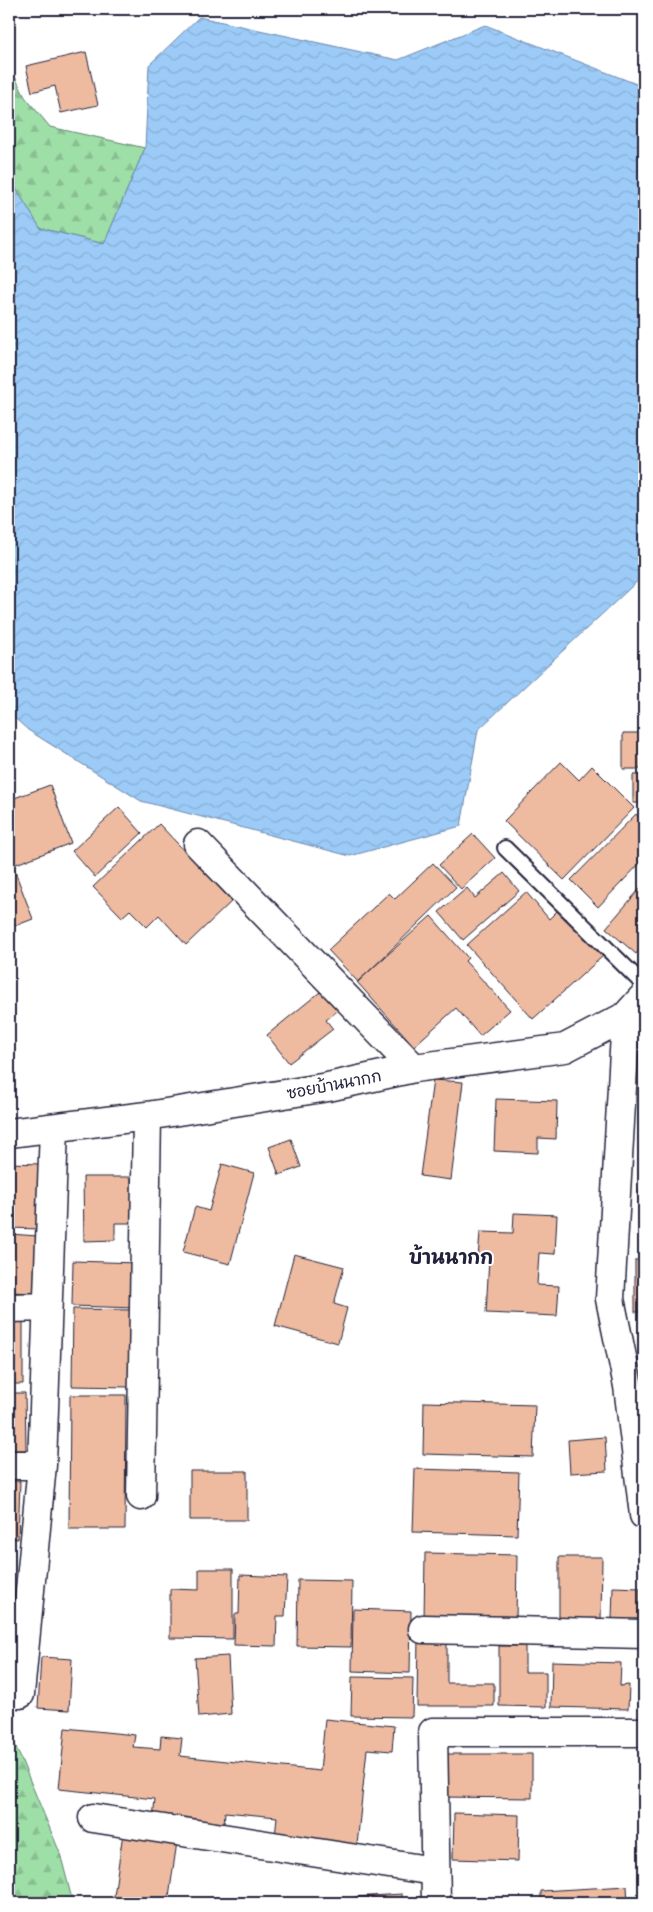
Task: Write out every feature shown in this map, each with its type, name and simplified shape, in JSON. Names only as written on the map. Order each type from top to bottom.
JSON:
[{"type":"street","points":[[198,844],[414,1068]]},
{"type":"street","name":"ซอยบ้านนากก","points":[[9,1133],[147,1116],[328,1087],[414,1068],[565,1048],[626,1016],[644,996]]},
{"type":"street","points":[[626,1016],[610,1299],[636,1386],[644,1515]]},
{"type":"street","points":[[140,1496],[147,1116]]},
{"type":"street","points":[[20,1694],[42,1466],[54,1128]]},
{"type":"street","points":[[9,1308],[47,1307]]},
{"type":"street","points":[[9,1465],[42,1466]]},
{"type":"street","points":[[423,1629],[644,1634]]},
{"type":"street","points":[[436,1903],[433,1732],[644,1732]]},
{"type":"street","points":[[93,1818],[434,1871]]},
{"type":"lane","points":[[504,848],[644,985]]},
{"type":"green space","points":[[9,65],[25,97],[50,127],[145,148],[104,244],[40,228],[9,177]]},
{"type":"green space","points":[[9,1730],[60,1853],[73,1903],[9,1903]]},
{"type":"water","points":[[199,17],[398,60],[485,25],[644,87],[644,575],[478,730],[461,826],[350,856],[141,801],[28,730],[9,713],[9,177],[40,228],[104,244],[145,148],[149,65]]},
{"type":"building","points":[[86,52],[98,105],[61,113],[55,86],[32,92],[26,66]]},
{"type":"building","points":[[623,733],[644,733],[644,769],[623,769]]},
{"type":"building","points":[[561,762],[579,780],[592,766],[634,808],[564,880],[504,821]]},
{"type":"building","points":[[633,775],[644,775],[644,803],[633,803]]},
{"type":"building","points":[[50,785],[71,843],[11,866],[9,859],[9,800]]},
{"type":"building","points":[[119,807],[142,833],[95,877],[72,851]]},
{"type":"building","points":[[636,814],[644,823],[644,859],[598,907],[571,880]]},
{"type":"building","points":[[159,824],[232,901],[186,945],[159,915],[147,927],[130,910],[122,917],[93,887]]},
{"type":"building","points":[[473,834],[495,858],[461,889],[439,865]]},
{"type":"building","points":[[433,863],[456,887],[358,982],[328,950],[389,893],[395,899]]},
{"type":"building","points":[[14,869],[33,919],[9,928],[9,871]]},
{"type":"building","points":[[504,873],[519,891],[463,940],[439,912],[467,888],[475,898]]},
{"type":"building","points":[[644,884],[644,944],[636,954],[606,928]]},
{"type":"building","points":[[526,892],[549,919],[560,908],[603,956],[533,1019],[467,945]]},
{"type":"building","points":[[431,916],[468,958],[465,961],[510,1010],[480,1036],[456,1008],[414,1046],[357,982]]},
{"type":"building","points":[[325,988],[341,1008],[326,1020],[333,1029],[289,1063],[267,1035]]},
{"type":"building","points":[[433,1080],[463,1082],[451,1180],[420,1176]]},
{"type":"building","points":[[496,1099],[557,1101],[556,1139],[538,1138],[538,1153],[494,1151]]},
{"type":"building","points":[[291,1139],[301,1167],[279,1175],[269,1147]]},
{"type":"building","points":[[9,1163],[41,1164],[39,1229],[9,1228]]},
{"type":"building","points":[[222,1164],[254,1173],[230,1264],[183,1252],[195,1207],[209,1211]]},
{"type":"building","points":[[83,1177],[131,1177],[132,1223],[115,1223],[115,1240],[84,1241]]},
{"type":"building","points":[[639,1190],[644,1190],[644,1225],[639,1225]]},
{"type":"building","points":[[514,1213],[557,1215],[555,1254],[539,1253],[537,1285],[559,1286],[557,1316],[486,1313],[489,1259],[478,1259],[480,1232],[513,1233]]},
{"type":"building","points":[[9,1234],[38,1236],[36,1293],[9,1292]]},
{"type":"building","points":[[294,1254],[344,1267],[334,1304],[347,1308],[338,1343],[275,1326]]},
{"type":"building","points":[[635,1260],[644,1260],[644,1312],[635,1312]]},
{"type":"building","points":[[73,1261],[138,1263],[137,1308],[72,1306]]},
{"type":"building","points":[[73,1309],[132,1310],[131,1387],[72,1386]]},
{"type":"building","points":[[9,1322],[23,1322],[23,1384],[9,1384]]},
{"type":"building","points":[[9,1393],[25,1393],[26,1450],[9,1450]]},
{"type":"building","points":[[70,1395],[126,1395],[125,1529],[69,1529]]},
{"type":"building","points":[[424,1402],[535,1405],[533,1457],[423,1454]]},
{"type":"building","points":[[605,1437],[607,1471],[570,1473],[568,1440]]},
{"type":"building","points":[[415,1469],[519,1472],[517,1535],[413,1532]]},
{"type":"building","points":[[190,1471],[247,1471],[247,1520],[190,1520]]},
{"type":"building","points":[[9,1481],[20,1481],[18,1539],[9,1538]]},
{"type":"building","points":[[425,1553],[517,1555],[516,1622],[424,1621]]},
{"type":"building","points":[[559,1557],[602,1557],[601,1621],[559,1621]]},
{"type":"building","points":[[199,1569],[233,1569],[233,1639],[170,1638],[170,1589],[199,1590]]},
{"type":"building","points":[[240,1575],[287,1577],[285,1616],[277,1616],[276,1646],[234,1645],[235,1614],[239,1614]]},
{"type":"building","points":[[298,1580],[352,1581],[351,1647],[297,1646]]},
{"type":"building","points":[[613,1587],[640,1588],[640,1620],[612,1619]]},
{"type":"building","points":[[353,1609],[411,1611],[410,1673],[352,1671]]},
{"type":"building","points":[[418,1635],[447,1635],[447,1683],[494,1683],[494,1706],[417,1706]]},
{"type":"building","points":[[499,1646],[525,1646],[525,1672],[546,1672],[546,1707],[499,1706]]},
{"type":"building","points":[[228,1656],[231,1714],[199,1717],[195,1658]]},
{"type":"building","points":[[41,1657],[72,1659],[69,1710],[38,1708]]},
{"type":"building","points":[[552,1661],[621,1663],[620,1686],[629,1685],[628,1709],[551,1707]]},
{"type":"building","points":[[352,1677],[413,1678],[412,1717],[351,1716]]},
{"type":"building","points":[[325,1719],[394,1726],[392,1751],[367,1749],[357,1845],[275,1837],[277,1817],[225,1812],[224,1825],[153,1818],[155,1799],[59,1789],[65,1728],[135,1735],[133,1747],[160,1749],[161,1736],[182,1738],[180,1756],[320,1771]]},
{"type":"building","points":[[439,1754],[532,1754],[532,1798],[439,1797]]},
{"type":"building","points":[[454,1813],[519,1815],[518,1861],[453,1859]]},
{"type":"building","points":[[123,1833],[177,1842],[168,1903],[113,1903]]},
{"type":"building","points":[[627,1886],[628,1903],[541,1903],[541,1891]]},
{"type":"building","points":[[402,1894],[402,1903],[355,1903],[355,1897]]},
{"type":"district","name":"บ้านนากก","points":[[451,1257]]}]
